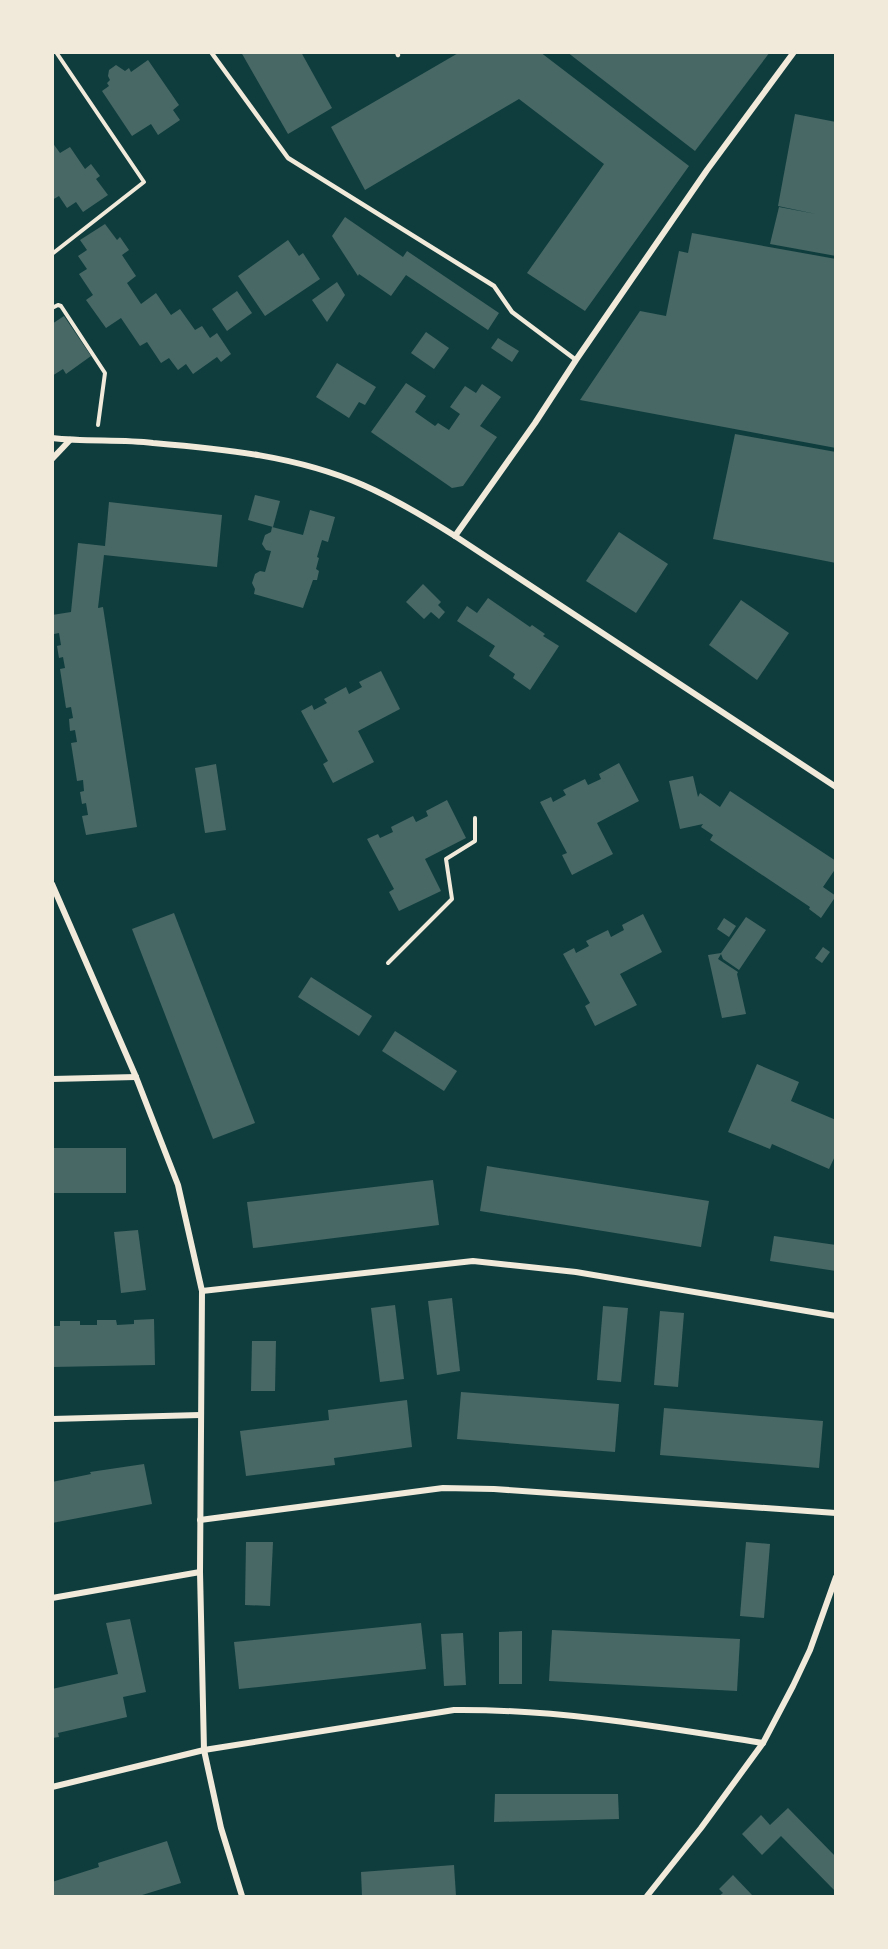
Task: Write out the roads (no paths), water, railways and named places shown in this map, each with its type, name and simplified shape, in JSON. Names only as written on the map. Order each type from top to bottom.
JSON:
[{"type":"street","points":[[455,536],[535,423],[707,170],[794,52]]},
{"type":"street","points":[[52,438],[151,442],[262,456],[316,468],[362,485],[412,509],[455,536],[836,787]]},
{"type":"street","points":[[52,459],[70,440]]},
{"type":"street","points":[[52,884],[135,1077],[178,1185],[202,1291],[200,1572],[204,1750],[221,1828],[242,1896]]},
{"type":"street","points":[[52,1078],[135,1077]]},
{"type":"street","points":[[202,1291],[473,1261],[576,1272],[836,1316]]},
{"type":"street","points":[[52,1419],[200,1415]]},
{"type":"street","points":[[200,1520],[443,1488],[494,1489],[836,1513]]},
{"type":"street","points":[[52,1598],[200,1572]]},
{"type":"street","points":[[647,1896],[764,1743],[810,1650],[836,1577]]},
{"type":"street","points":[[52,1787],[204,1750],[462,1710],[594,1717],[764,1743]]},
{"type":"lane","points":[[211,52],[288,158],[494,286],[512,312],[576,360]]}]
